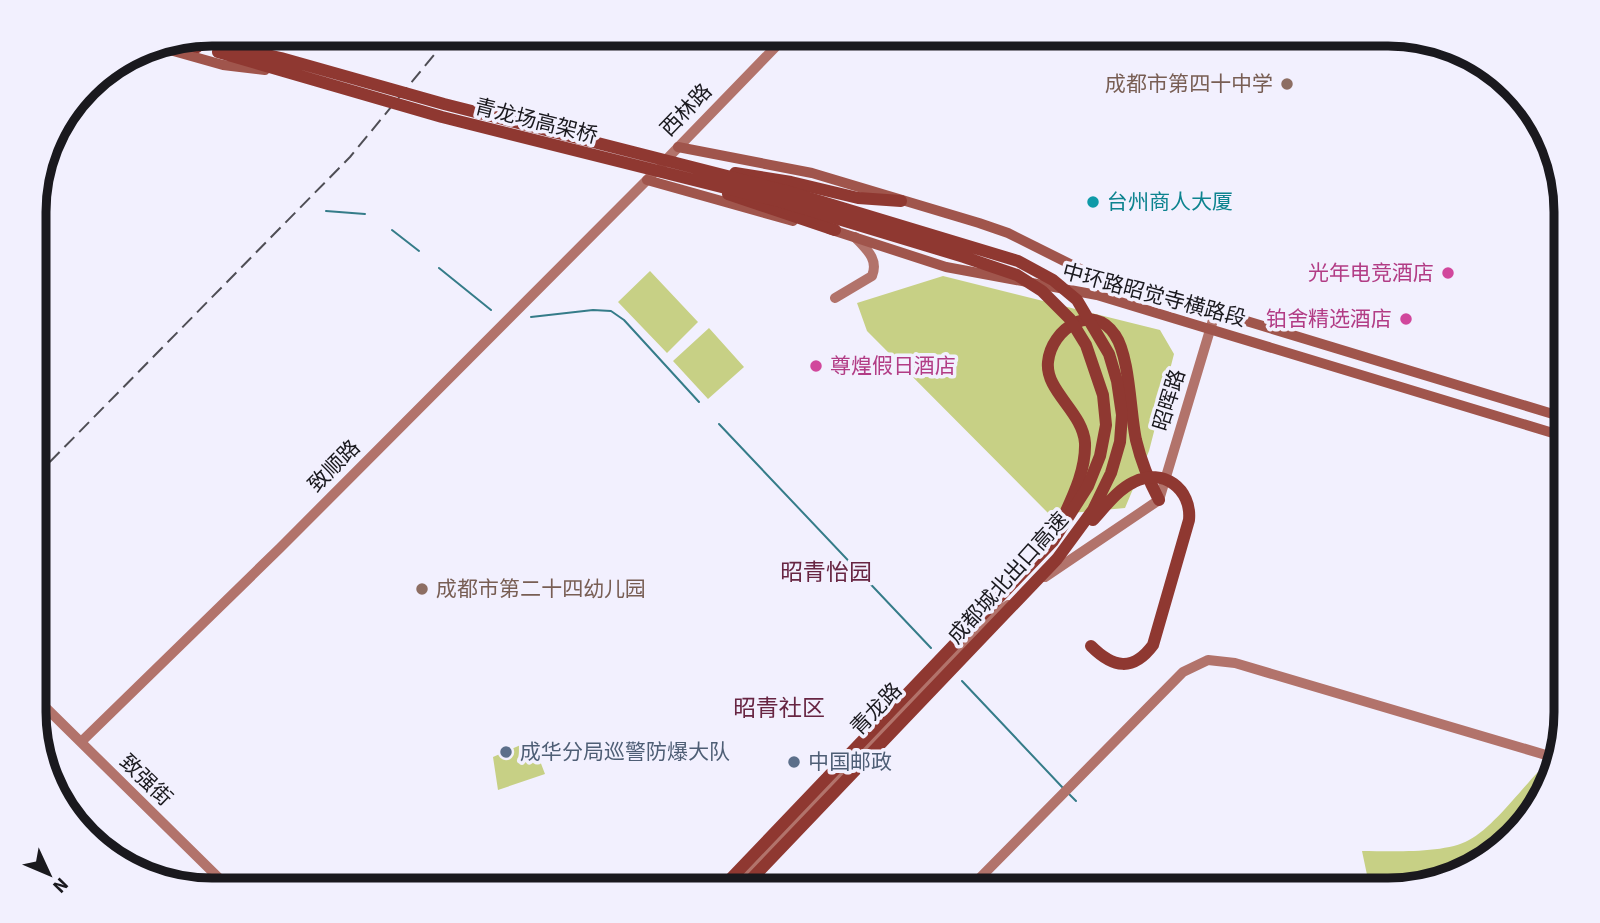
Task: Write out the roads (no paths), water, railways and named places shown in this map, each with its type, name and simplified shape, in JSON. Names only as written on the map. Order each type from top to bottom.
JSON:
[{"type":"highway","name":"青龙场高架桥","points":[[216,46],[442,117],[681,171],[786,191],[890,228]]},
{"type":"highway","name":"青龙场高架桥","points":[[199,47],[279,65]]},
{"type":"highway","points":[[681,171],[791,182],[858,198],[901,201]]},
{"type":"highway","points":[[681,171],[835,230]]},
{"type":"highway","name":"成都城北出口高速","points":[[732,878],[1053,541],[1088,486],[1100,456],[1105,425],[1103,395],[1086,345],[1070,319],[1042,291],[1017,275],[890,228]]},
{"type":"highway","name":"成都城北出口高速","points":[[753,878],[1057,559],[1093,510],[1111,472],[1121,442],[1122,415],[1110,354],[1077,300],[1052,280],[1018,261],[890,228]]},
{"type":"highway","points":[[1053,541],[1082,470],[1085,444],[1080,422],[1048,372],[1048,362],[1054,342],[1070,326],[1086,319],[1097,320],[1108,326],[1122,348],[1136,441],[1148,479],[1159,500]]},
{"type":"highway","points":[[1057,559],[1118,494],[1136,480],[1154,477],[1169,481],[1187,499],[1189,520],[1153,645],[1145,656],[1134,663],[1124,665],[1104,659],[1091,646]]},
{"type":"main road","points":[[244,46],[279,65]]},
{"type":"main road","points":[[172,51],[223,65],[279,65]]},
{"type":"main road","name":"中环路昭觉寺横路段","points":[[678,147],[812,173],[1008,233],[1088,272],[1554,414]]},
{"type":"main road","name":"中环路昭觉寺横路段","points":[[648,180],[744,209],[835,230],[946,267],[1097,295],[1554,434]]},
{"type":"street","name":"西林路","points":[[612,215],[776,46]]},
{"type":"street","name":"致顺路","points":[[81,743],[612,215]]},
{"type":"street","points":[[835,298],[872,276],[874,271],[873,258],[855,237]]},
{"type":"street","name":"昭晖路","points":[[1159,500],[1216,310]]},
{"type":"street","name":"青龙路","points":[[743,878],[991,617],[1074,556],[1159,500]]},
{"type":"street","points":[[980,877],[1183,672],[1208,660],[1235,663],[1548,756]]},
{"type":"street","name":"致强街","points":[[46,708],[219,878]]},
{"type":"waterway","points":[[326,211],[365,214]]},
{"type":"waterway","points":[[392,230],[419,251]]},
{"type":"waterway","points":[[439,268],[491,310]]},
{"type":"waterway","points":[[531,317],[593,310],[611,311],[624,320],[699,402]]},
{"type":"waterway","points":[[719,424],[931,648]]},
{"type":"waterway","points":[[962,681],[1063,788]]},
{"type":"waterway","points":[[1069,794],[1076,801]]},
{"type":"railway","points":[[46,466],[350,157],[441,46]]},
{"type":"place","name":"成都市第四十中学","points":[[1287,84]]},
{"type":"place","name":"台州商人大厦","points":[[1093,202]]},
{"type":"place","name":"光年电竞酒店","points":[[1448,273]]},
{"type":"place","name":"铂舍精选酒店","points":[[1406,319]]},
{"type":"place","name":"尊煌假日酒店","points":[[816,366]]},
{"type":"place","name":"成都市第二十四幼儿园","points":[[422,589]]},
{"type":"place","name":"成华分局巡警防爆大队","points":[[506,752]]},
{"type":"place","name":"中国邮政","points":[[794,762]]},
{"type":"district","name":"昭青怡园","points":[[826,572]]},
{"type":"district","name":"昭青社区","points":[[779,708]]}]
